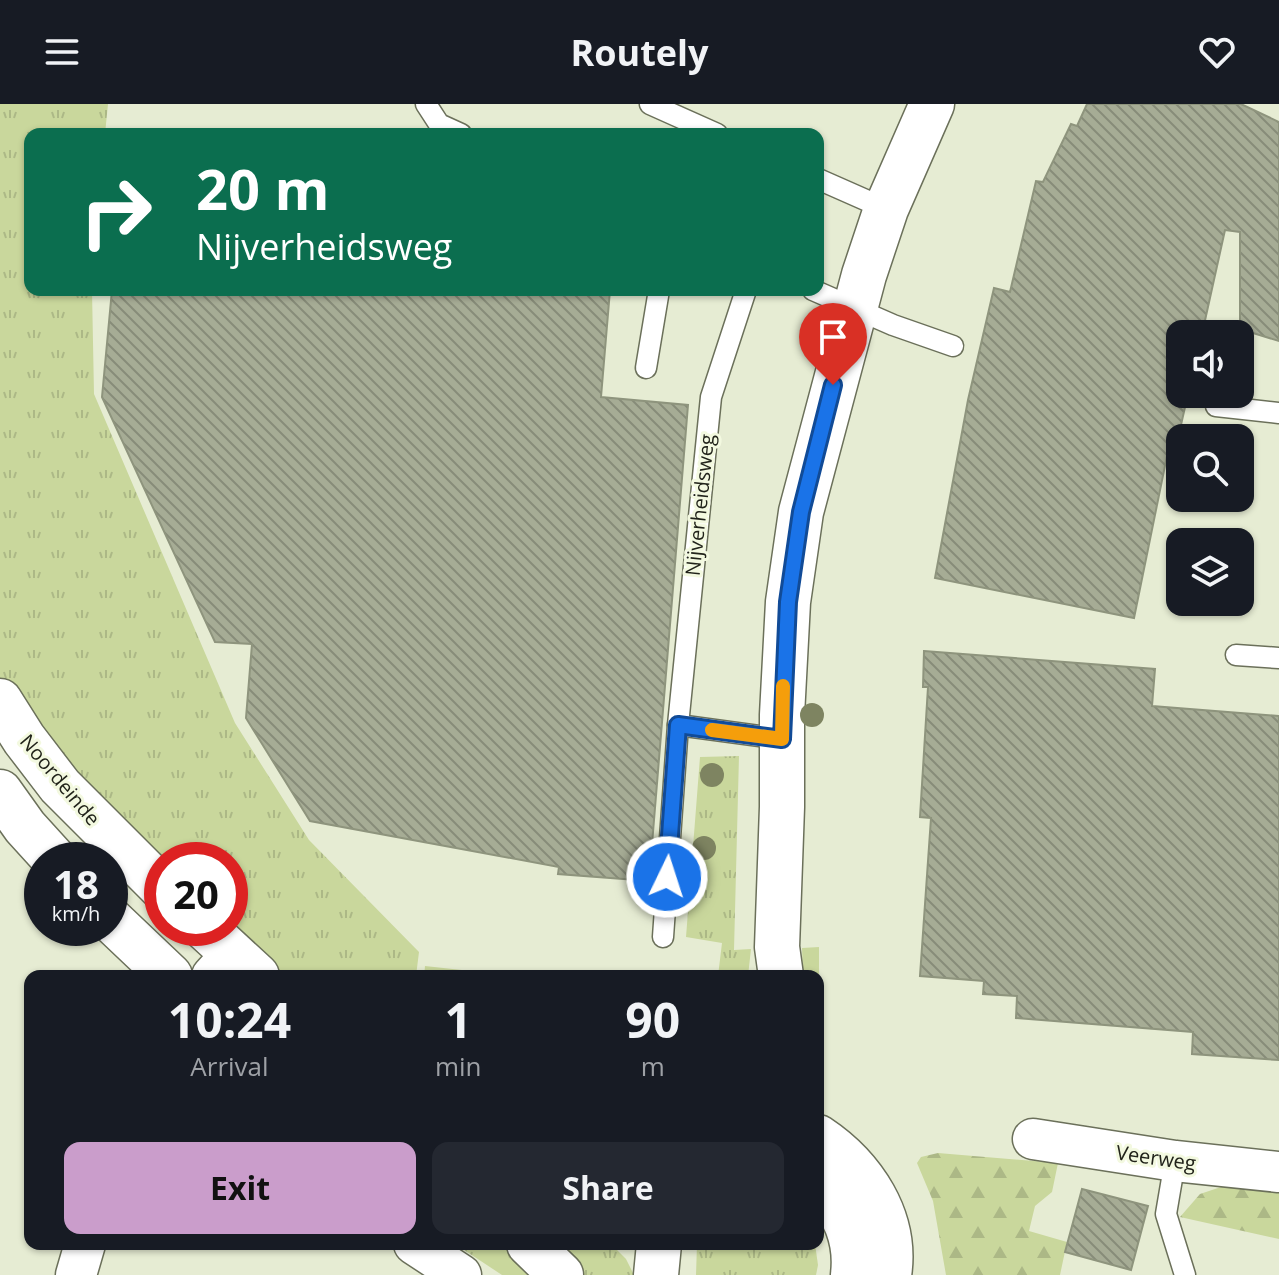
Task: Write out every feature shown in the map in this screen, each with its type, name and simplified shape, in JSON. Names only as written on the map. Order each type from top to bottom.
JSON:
[{"type":"street","points":[[775,966],[788,602],[801,512],[855,307],[886,209],[932,104]]},
{"type":"street","name":"Noordeinde","points":[[0,701],[12,745],[60,786],[144,870]]},
{"type":"street","points":[[0,792],[39,842]]},
{"type":"street","points":[[128,936],[164,970]]},
{"type":"street","name":"Veerweg","points":[[1033,1139],[1175,1161],[1279,1172]]},
{"type":"street","points":[[824,1141],[860,1171],[875,1198],[888,1230],[889,1275]]},
{"type":"street","points":[[824,1193],[837,1207],[854,1243],[853,1275]]},
{"type":"street","points":[[76,1275],[83,1250]]},
{"type":"street","points":[[423,1250],[461,1275]]},
{"type":"street","points":[[535,1250],[561,1275]]},
{"type":"lane","points":[[426,104],[439,124],[448,128]]},
{"type":"lane","points":[[650,104],[704,128]]},
{"type":"lane","points":[[824,182],[886,209]]},
{"type":"lane","points":[[824,294],[893,325],[953,346]]},
{"type":"lane","points":[[646,368],[658,296]]},
{"type":"lane","name":"Nijverheidsweg","points":[[663,937],[678,725],[711,397],[744,296]]},
{"type":"lane","points":[[1234,408],[1279,413]]},
{"type":"lane","points":[[1236,655],[1279,658]]},
{"type":"lane","points":[[678,725],[782,739]]},
{"type":"lane","points":[[1175,1161],[1166,1214],[1185,1275]]},
{"type":"green space","points":[[0,104],[108,104],[106,128],[24,128],[24,296],[92,296],[94,394],[235,723],[309,840],[419,952],[417,970],[269,970],[247,946],[248,842],[144,842],[20,714],[0,679]]},
{"type":"green space","points":[[739,756],[734,950],[751,949],[749,970],[719,970],[722,943],[686,937],[700,757]]},
{"type":"green space","points":[[819,947],[819,970],[803,970],[802,948]]},
{"type":"green space","points":[[425,966],[462,970],[425,970]]},
{"type":"green space","points":[[938,1153],[1058,1163],[1052,1192],[1035,1206],[1029,1231],[1067,1242],[1060,1275],[946,1275],[933,1201],[917,1163],[921,1157]]},
{"type":"green space","points":[[1221,1187],[1279,1191],[1279,1239],[1180,1217],[1200,1194]]},
{"type":"green space","points":[[464,1250],[520,1250],[548,1275],[502,1275]]},
{"type":"green space","points":[[554,1250],[617,1250],[634,1275],[581,1275]]},
{"type":"green space","points":[[697,1250],[816,1250],[816,1275],[696,1275]]},
{"type":"building","points":[[1087,104],[1241,104],[1279,122],[1279,341],[1254,333],[1254,320],[1240,320],[1240,232],[1225,230],[1205,320],[1166,320],[1166,408],[1185,408],[1181,424],[1166,424],[1166,461],[1134,618],[935,578],[968,400],[994,288],[1010,292],[1036,181],[1043,182],[1071,124],[1077,126]]},
{"type":"building","points":[[111,296],[609,296],[601,397],[688,405],[649,881],[558,874],[559,867],[310,821],[246,718],[252,644],[215,642],[102,397]]},
{"type":"building","points":[[924,651],[1155,669],[1152,706],[1279,716],[1279,1060],[1192,1054],[1193,1032],[1016,1018],[1017,996],[983,994],[984,981],[920,976],[931,818],[920,817],[928,687],[923,687]]},
{"type":"building","points":[[1082,1189],[1148,1206],[1131,1270],[1065,1252]]},
{"type":"slow traffic","points":[[712,730],[782,739],[783,686]]},
{"type":"route","points":[[667,877],[678,725],[782,739],[788,602],[801,512],[833,385]]}]
